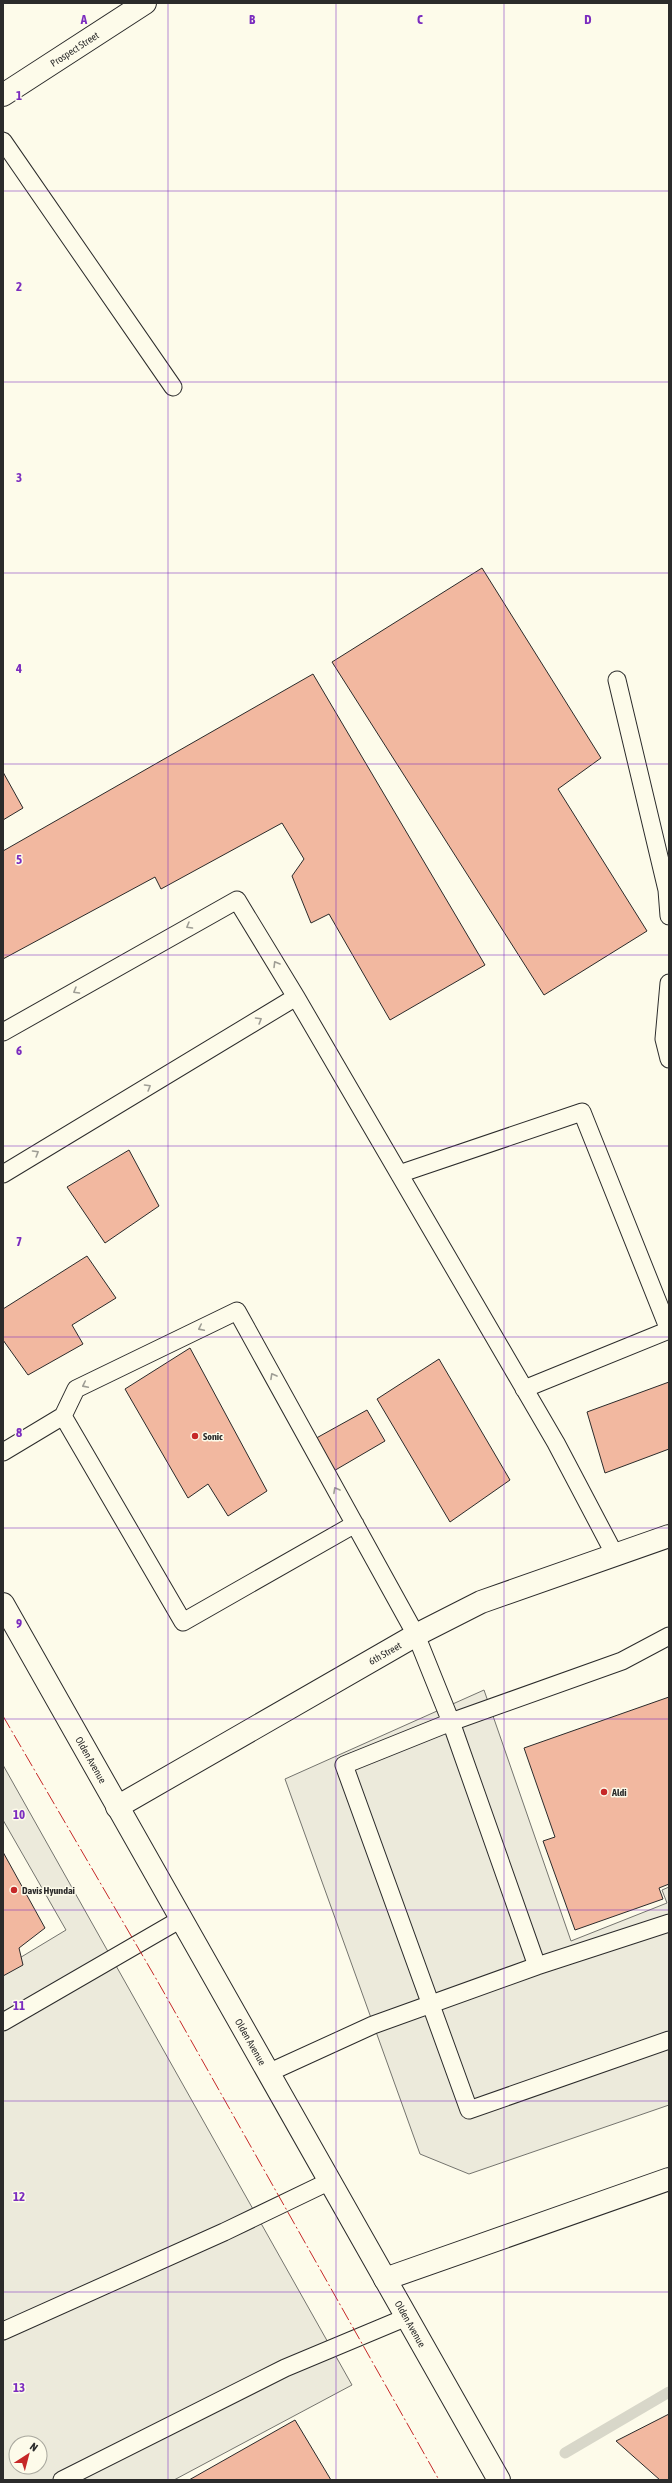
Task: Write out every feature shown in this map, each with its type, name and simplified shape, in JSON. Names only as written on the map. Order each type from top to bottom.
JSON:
[{"type":"street","name":"Prospect Street","points":[[3,95],[145,3]]},
{"type":"street","name":"6th Street","points":[[117,1807],[416,1635],[481,1602],[669,1536]]},
{"type":"street","name":"Olden Avenue","points":[[3,1604],[499,2480]]},
{"type":"street","points":[[385,2279],[669,2179]]},
{"type":"lane","points":[[3,141],[173,387]]},
{"type":"lane","points":[[617,680],[668,890],[669,916]]},
{"type":"lane","points":[[3,1032],[237,900],[296,997],[556,1443],[615,1555]]},
{"type":"lane","points":[[669,983],[664,1039],[669,1059]]},
{"type":"lane","points":[[3,1174],[296,997]]},
{"type":"lane","points":[[398,1174],[582,1112],[669,1330],[524,1389]]},
{"type":"lane","points":[[3,1452],[63,1416],[76,1389],[237,1311],[416,1635],[451,1722],[538,1966]]},
{"type":"lane","points":[[63,1416],[183,1622],[355,1524]]},
{"type":"lane","points":[[669,1636],[622,1661],[451,1722],[344,1765],[469,2110],[669,2040]]},
{"type":"lane","points":[[3,2022],[181,1919]]},
{"type":"lane","points":[[268,2073],[373,2025],[538,1966],[669,1923]]},
{"type":"lane","points":[[3,2331],[224,2232],[330,2181]]},
{"type":"lane","points":[[62,2480],[285,2368],[407,2317]]},
{"type":"shaded area","points":[[484,1690],[571,1941],[667,1903],[662,1890],[669,1887],[669,2105],[469,2174],[420,2154],[285,1779]]},
{"type":"shaded area","points":[[3,1765],[352,2385],[174,2480],[3,2480],[3,1968],[66,1930],[3,1820]]},
{"type":"building","points":[[482,568],[601,758],[558,789],[647,931],[544,995],[332,662]]},
{"type":"building","points":[[313,674],[485,965],[390,1020],[329,914],[311,923],[292,876],[304,859],[282,823],[161,889],[155,877],[3,959],[3,851]]},
{"type":"building","points":[[3,772],[23,808],[3,820]]},
{"type":"building","points":[[129,1150],[159,1206],[105,1243],[67,1187]]},
{"type":"building","points":[[87,1256],[116,1298],[72,1325],[83,1344],[28,1375],[3,1340],[3,1309]]},
{"type":"building","name":"Sonic","points":[[190,1348],[267,1491],[228,1516],[208,1484],[188,1498],[125,1389]]},
{"type":"building","points":[[439,1359],[510,1480],[450,1522],[377,1399]]},
{"type":"building","points":[[669,1382],[669,1449],[605,1473],[587,1412]]},
{"type":"building","points":[[367,1410],[385,1441],[332,1472],[311,1441]]},
{"type":"building","name":"Aldi","points":[[669,1697],[669,1884],[659,1888],[663,1899],[575,1930],[543,1841],[555,1837],[524,1748]]},
{"type":"building","name":"Davis Hyundai","points":[[3,1852],[45,1928],[19,1948],[23,1965],[3,1976]]},
{"type":"building","points":[[669,2414],[669,2480],[660,2480],[616,2441]]},
{"type":"building","points":[[295,2420],[331,2480],[189,2480]]},
{"type":"waterway","points":[[565,2453],[669,2392]]},
{"type":"power","points":[[3,1716],[158,1982],[439,2480]]},
{"type":"place","name":"Sonic","points":[[195,1436]]},
{"type":"place","name":"Aldi","points":[[604,1792]]},
{"type":"place","name":"Davis Hyundai","points":[[14,1890]]}]
